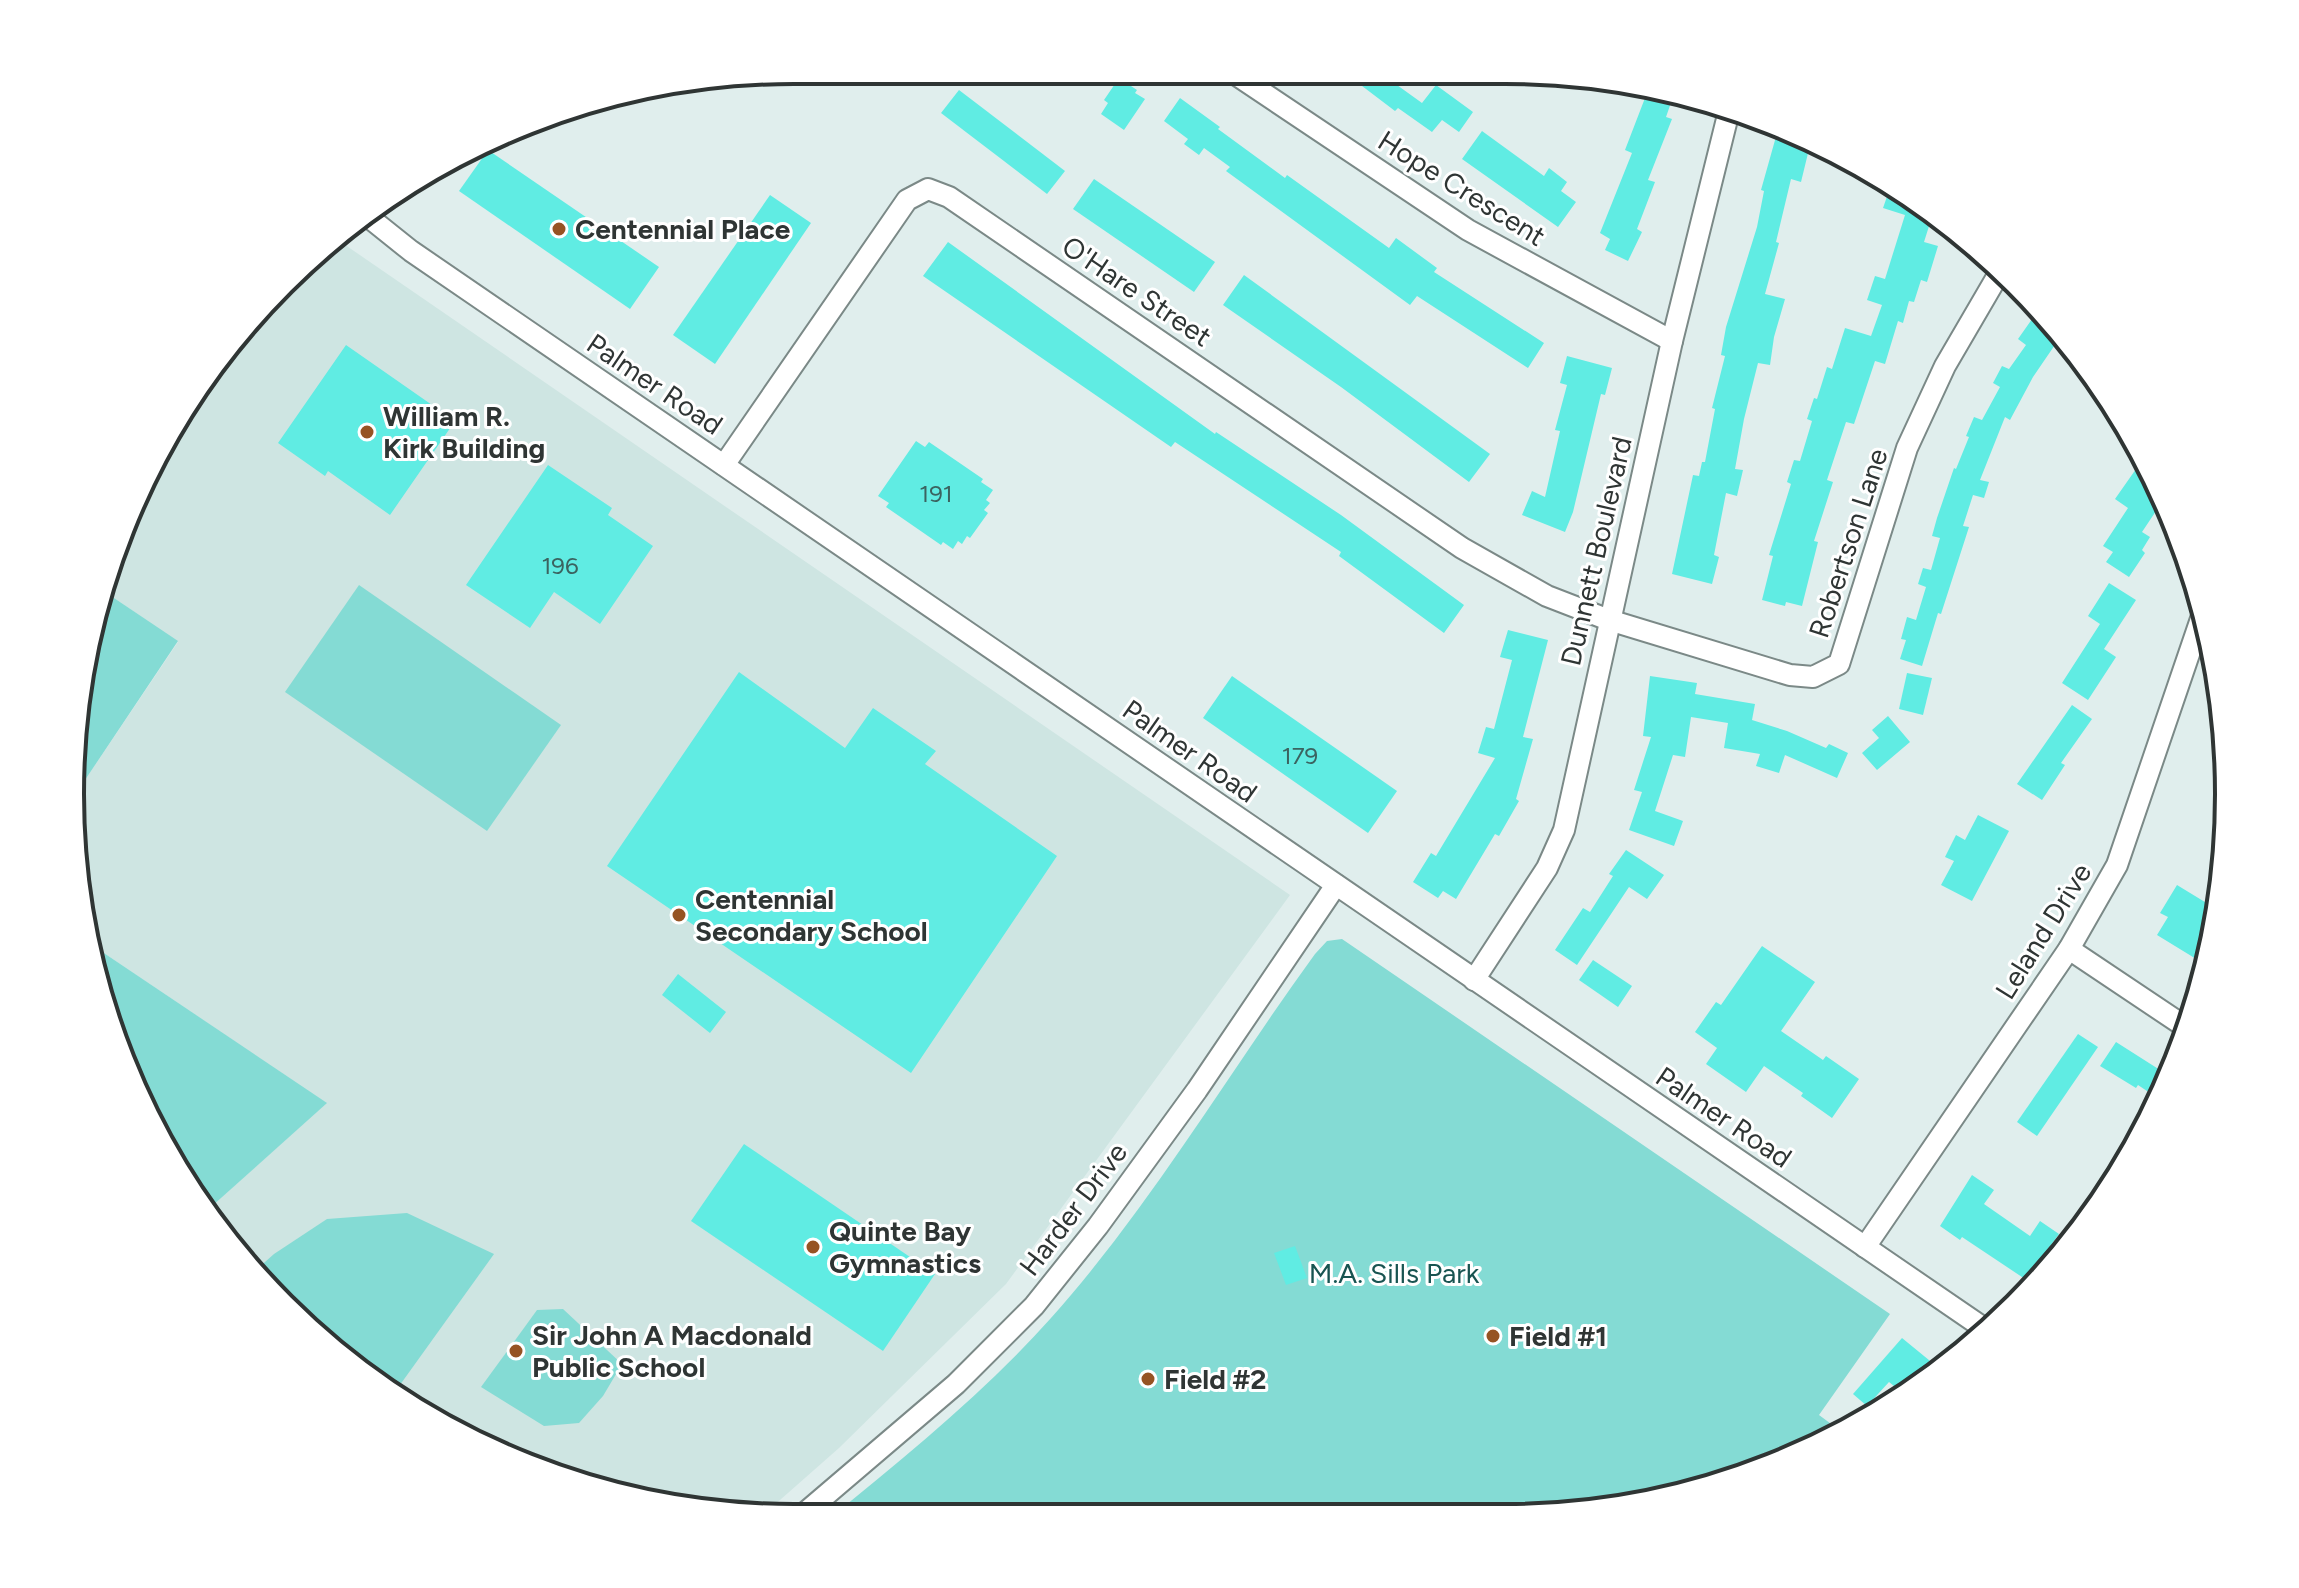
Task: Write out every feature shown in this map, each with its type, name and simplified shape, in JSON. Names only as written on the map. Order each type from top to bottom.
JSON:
[{"type":"street","name":"Hope Crescent","points":[[1250,84],[1468,230],[1672,341]]},
{"type":"street","name":"Dunnett Boulevard","points":[[1474,980],[1547,868],[1564,830],[1672,341],[1727,120]]},
{"type":"street","name":"O'Hare Street","points":[[724,465],[907,200],[928,189],[949,197],[1462,548],[1547,596],[1609,620]]},
{"type":"street","name":"Palmer Road","points":[[374,222],[420,258],[1977,1324]]},
{"type":"street","name":"Robertson Lane","points":[[1609,620],[1790,675],[1813,677],[1839,664],[1907,448],[1945,366],[1995,281]]},
{"type":"street","name":"Leland Drive","points":[[1865,1247],[2069,949],[2117,865],[2196,633]]},
{"type":"street","name":"Harder Drive","points":[[815,1504],[956,1384],[1034,1306],[1098,1226],[1188,1102],[1336,885]]},
{"type":"street","points":[[2069,949],[2177,1021]]},
{"type":"shaded area","points":[[345,245],[1290,895],[1006,1284],[839,1448],[776,1503],[701,1498],[610,1480],[522,1450],[480,1431],[400,1384],[326,1328],[292,1296],[260,1262],[215,1203],[326,1103],[102,952],[90,887],[85,781],[178,642],[112,597],[138,522],[179,439],[231,362],[292,292]]},
{"type":"green space","points":[[359,585],[561,725],[487,831],[285,692]]},
{"type":"green space","points":[[112,597],[178,641],[85,781],[90,701]]},
{"type":"green space","name":"M.A. Sills Park","points":[[1342,939],[1890,1314],[1819,1415],[1832,1424],[1777,1450],[1689,1480],[1598,1498],[1551,1502],[847,1504],[972,1397],[1051,1318],[1155,1186],[1282,1000],[1327,941]]},
{"type":"green space","points":[[102,952],[327,1103],[215,1203],[179,1149],[138,1066]]},
{"type":"green space","points":[[407,1213],[494,1254],[400,1384],[326,1328],[262,1264],[327,1219]]},
{"type":"green space","points":[[563,1309],[622,1364],[603,1396],[579,1423],[544,1426],[481,1387],[537,1310]]},
{"type":"building","points":[[1115,84],[1128,84],[1145,99],[1124,130],[1101,114],[1108,103],[1104,100]]},
{"type":"building","points":[[1359,84],[1398,84],[1422,103],[1436,85],[1473,112],[1459,132],[1442,120],[1432,132],[1398,108],[1395,111]]},
{"type":"building","points":[[959,90],[1065,171],[1047,194],[941,113]]},
{"type":"building","points":[[1180,98],[1285,178],[1287,175],[1389,248],[1396,238],[1437,268],[1434,272],[1544,343],[1528,368],[1417,296],[1410,305],[1226,171],[1230,167],[1204,148],[1199,155],[1184,144],[1188,139],[1164,121]]},
{"type":"building","points":[[1645,98],[1671,104],[1666,117],[1672,119],[1648,180],[1655,182],[1637,229],[1642,232],[1628,261],[1605,250],[1610,239],[1600,233],[1632,153],[1625,150]]},
{"type":"building","points":[[1482,131],[1544,176],[1549,168],[1567,182],[1561,191],[1576,202],[1558,227],[1462,159]]},
{"type":"building","points":[[1776,138],[1808,152],[1801,182],[1791,179],[1776,242],[1779,243],[1765,294],[1785,299],[1770,365],[1758,363],[1735,469],[1743,470],[1737,496],[1726,493],[1714,555],[1719,557],[1712,584],[1672,574],[1693,475],[1699,476],[1702,462],[1705,462],[1715,409],[1712,408],[1725,356],[1721,355],[1726,327],[1757,227],[1764,191],[1761,190]]},
{"type":"building","name":"Centennial Place","points":[[491,152],[659,267],[630,309],[459,191],[484,155]]},
{"type":"building","points":[[1094,179],[1215,262],[1194,292],[1073,209]]},
{"type":"building","points":[[770,195],[811,223],[715,364],[673,335]]},
{"type":"building","points":[[1887,196],[1929,225],[1924,242],[1938,246],[1927,282],[1921,280],[1914,302],[1909,301],[1903,323],[1898,321],[1885,364],[1875,361],[1854,424],[1846,422],[1827,480],[1833,482],[1814,541],[1818,542],[1802,606],[1786,602],[1785,606],[1762,600],[1773,556],[1769,555],[1791,484],[1787,482],[1794,460],[1800,461],[1812,421],[1807,419],[1814,398],[1817,399],[1827,367],[1832,369],[1845,328],[1871,336],[1882,305],[1867,300],[1875,276],[1885,279],[1905,215],[1883,208]]},
{"type":"building","points":[[948,242],[1215,434],[1341,515],[1464,605],[1444,633],[1339,556],[1341,552],[1175,442],[1171,447],[923,276]]},
{"type":"building","points":[[1244,275],[1490,454],[1469,482],[1223,305]]},
{"type":"building","points":[[2032,319],[2055,345],[2010,420],[2005,417],[1980,480],[1989,482],[1984,498],[1973,495],[1963,526],[1969,527],[1922,666],[1900,659],[1906,640],[1901,639],[1907,617],[1916,620],[1926,587],[1918,584],[1923,568],[1931,570],[1940,538],[1932,536],[1954,468],[1969,437],[1966,436],[1974,417],[1982,420],[2000,387],[1993,383],[2002,366],[2009,369],[2026,345],[2018,339]]},
{"type":"building","name":"William R. Kirk Building","points":[[346,345],[455,421],[390,515],[328,471],[325,476],[278,443]]},
{"type":"building","points":[[1567,356],[1612,368],[1605,395],[1601,394],[1573,512],[1565,532],[1522,515],[1532,491],[1545,497],[1560,431],[1555,430],[1567,385],[1560,383]]},
{"type":"building","points":[[916,441],[925,447],[929,442],[983,479],[981,482],[993,490],[986,500],[990,503],[984,510],[988,513],[970,538],[967,536],[962,544],[958,541],[953,549],[943,542],[941,545],[886,507],[889,503],[878,496]]},
{"type":"building","points":[[548,465],[612,508],[608,515],[653,546],[600,624],[554,592],[530,628],[466,585]]},
{"type":"building","points":[[2136,469],[2156,511],[2142,532],[2150,537],[2142,550],[2145,553],[2129,577],[2106,562],[2113,552],[2103,546],[2128,508],[2115,499]]},
{"type":"building","points":[[2109,583],[2136,600],[2104,649],[2116,657],[2088,700],[2062,683],[2100,624],[2088,616]]},
{"type":"building","points":[[1508,630],[1548,640],[1523,737],[1533,739],[1516,799],[1519,801],[1456,899],[1443,891],[1438,898],[1413,882],[1431,853],[1436,856],[1495,758],[1478,753],[1486,727],[1494,729],[1512,660],[1500,657]]},
{"type":"building","points":[[739,672],[845,748],[873,708],[936,751],[925,764],[1057,856],[911,1073],[607,866]]},
{"type":"building","points":[[1907,673],[1932,678],[1923,715],[1899,709]]},
{"type":"building","points":[[1232,676],[1397,791],[1368,833],[1203,718]]},
{"type":"building","points":[[1650,676],[1697,683],[1695,694],[1755,704],[1752,720],[1826,748],[1829,744],[1848,753],[1837,778],[1785,755],[1779,773],[1756,766],[1760,754],[1724,748],[1728,723],[1691,717],[1685,757],[1673,755],[1655,811],[1683,821],[1674,846],[1629,830],[1642,792],[1634,790],[1651,737],[1643,736]]},
{"type":"building","points":[[2072,705],[2092,719],[2061,763],[2065,765],[2042,800],[2017,784]]},
{"type":"building","points":[[1888,716],[1910,742],[1877,770],[1862,753],[1879,738],[1872,730]]},
{"type":"building","points":[[1978,815],[2009,831],[1972,901],[1941,885],[1954,861],[1945,857],[1956,835],[1965,840]]},
{"type":"building","points":[[1626,850],[1664,875],[1647,899],[1629,887],[1577,965],[1555,950],[1583,908],[1590,912],[1613,876],[1609,874]]},
{"type":"building","points":[[2177,885],[2206,903],[2195,958],[2157,935],[2168,917],[2160,913]]},
{"type":"building","points":[[1762,946],[1815,982],[1781,1031],[1823,1060],[1826,1056],[1859,1079],[1832,1118],[1764,1066],[1746,1092],[1706,1064],[1717,1048],[1695,1032],[1716,1002],[1721,1005]]},
{"type":"building","points":[[1593,960],[1632,986],[1618,1007],[1579,980]]},
{"type":"building","points":[[678,974],[726,1012],[710,1033],[662,995]]},
{"type":"building","points":[[2078,1034],[2098,1047],[2037,1136],[2017,1122]]},
{"type":"building","points":[[2116,1042],[2159,1070],[2149,1092],[2100,1066]]},
{"type":"building","name":"Quinte Bay Gymnastics","points":[[744,1144],[935,1274],[883,1351],[691,1221]]},
{"type":"building","points":[[1972,1175],[1994,1190],[1984,1204],[2030,1236],[2040,1221],[2059,1234],[2024,1278],[1940,1226]]},
{"type":"building","points":[[1295,1246],[1307,1278],[1286,1285],[1274,1253]]},
{"type":"building","points":[[1902,1338],[1931,1361],[1895,1387],[1889,1382],[1866,1405],[1853,1394]]},
{"type":"place","name":"Centennial Place","points":[[559,229]]},
{"type":"place","name":"William R. Kirk Building","points":[[367,432]]},
{"type":"place","name":"Centennial Secondary School","points":[[679,915]]},
{"type":"place","name":"Quinte Bay Gymnastics","points":[[813,1247]]},
{"type":"place","name":"Field #1","points":[[1493,1336]]},
{"type":"place","name":"Sir John A Macdonald Public School","points":[[516,1351]]},
{"type":"place","name":"Field #2","points":[[1148,1379]]}]
